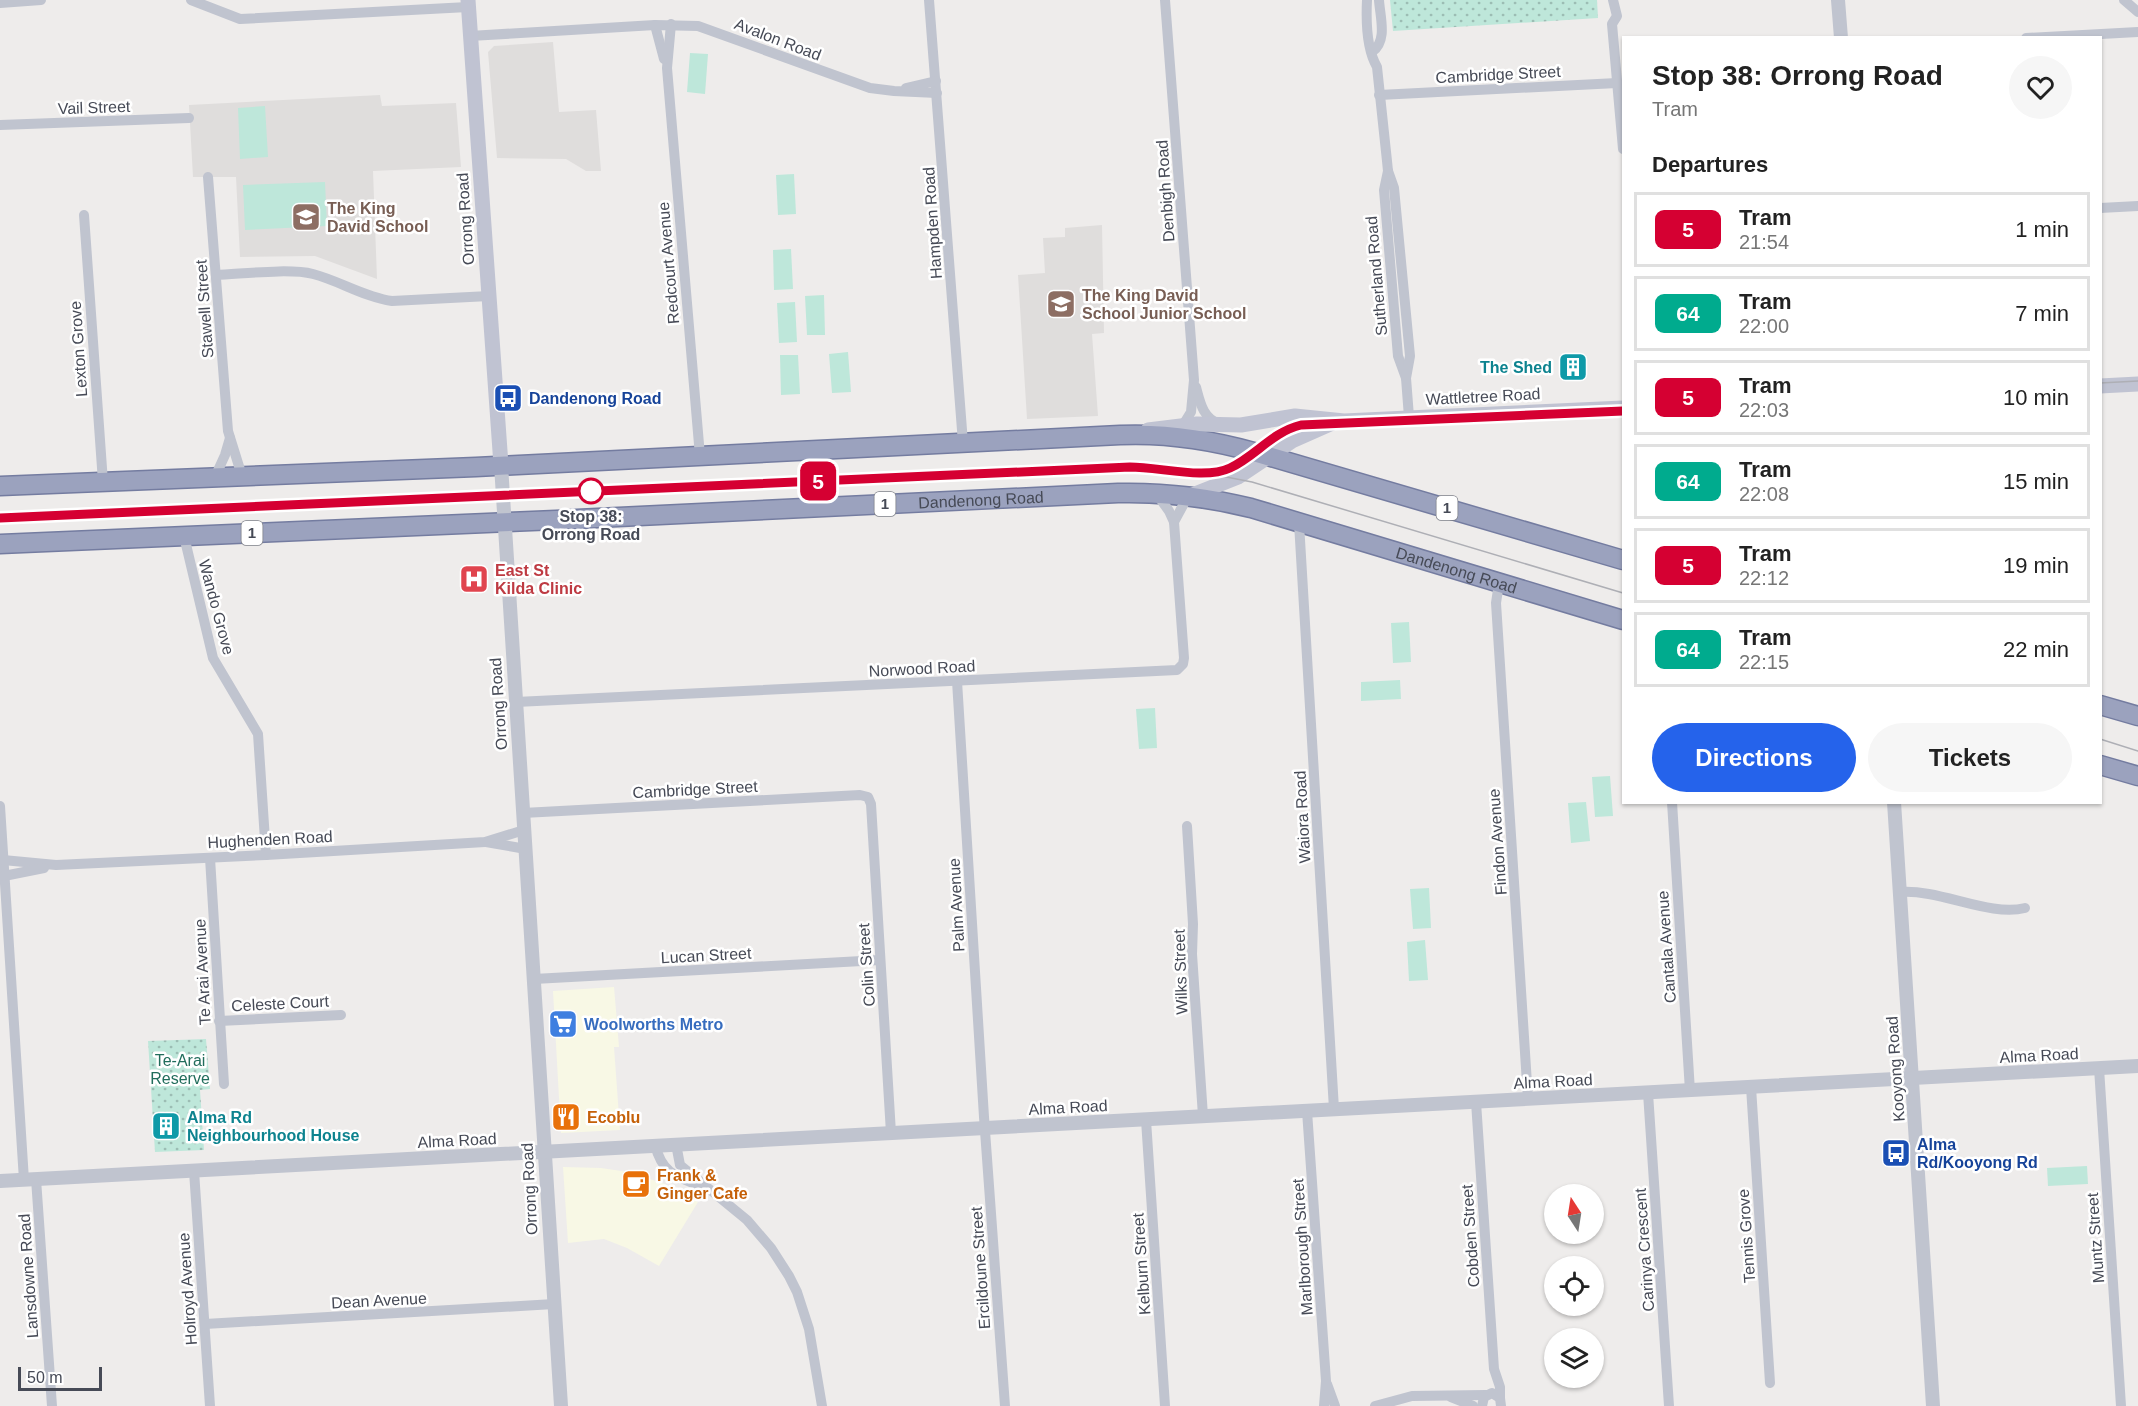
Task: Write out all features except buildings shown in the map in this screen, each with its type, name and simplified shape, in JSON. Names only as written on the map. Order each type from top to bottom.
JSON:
[{"type":"highway","name":"1","points":[[0,486],[1145,435],[1185,438],[1271,456],[1622,560]]},
{"type":"highway","name":"Dandenong Road","points":[[0,544],[1156,493],[1232,503],[1622,620]]},
{"type":"highway","points":[[2102,706],[2138,716]]},
{"type":"highway","points":[[2102,766],[2138,776]]},
{"type":"main road","name":"Orrong Road","points":[[468,4],[501,465]]},
{"type":"main road","points":[[2102,386],[2138,384]]},
{"type":"main road","name":"Wattletree Road","points":[[1189,496],[1238,477],[1300,437],[1326,425],[1344,421],[1622,408]]},
{"type":"main road","name":"Wattletree Road","points":[[1120,435],[1183,425],[1241,425],[1295,416],[1344,421]]},
{"type":"street","points":[[0,3],[41,0]]},
{"type":"street","points":[[191,0],[240,19],[468,4]]},
{"type":"street","name":"Hampden Road","points":[[929,0],[963,443]]},
{"type":"street","name":"Denbigh Road","points":[[1165,0],[1194,381],[1191,412],[1183,425]]},
{"type":"street","name":"Sutherland Road","points":[[1367,0],[1388,171],[1384,189],[1398,356],[1406,378],[1409,417]]},
{"type":"street","points":[[1372,52],[1378,47],[1382,36],[1379,0]]},
{"type":"street","points":[[1613,0],[1617,16],[1612,24],[1622,138]]},
{"type":"street","points":[[1838,0],[1841,36]]},
{"type":"street","points":[[2124,0],[2138,12]]},
{"type":"street","name":"Avalon Road","points":[[470,36],[670,24],[698,26],[849,81],[894,91],[936,87]]},
{"type":"street","name":"Redcourt Avenue","points":[[670,24],[667,68],[699,456]]},
{"type":"street","name":"Redcourt Avenue","points":[[655,25],[667,68]]},
{"type":"street","points":[[2063,36],[2138,32]]},
{"type":"street","name":"Cambridge Street","points":[[1380,95],[1617,83]]},
{"type":"street","name":"Vail Street","points":[[0,125],[189,118]]},
{"type":"street","name":"Stawell Street","points":[[208,177],[230,438],[242,476]]},
{"type":"street","points":[[2102,208],[2138,206]]},
{"type":"street","name":"Lexton Grove","points":[[84,214],[103,482]]},
{"type":"street","points":[[216,275],[303,272],[392,301],[489,296]]},
{"type":"street","name":"Denbigh Road","points":[[1194,381],[1201,406],[1208,416],[1216,422],[1227,425]]},
{"type":"street","name":"Stawell Street","points":[[215,477],[230,438]]},
{"type":"street","name":"Orrong Road","points":[[501,465],[561,1406]]},
{"type":"street","name":"Norwood Road","points":[[516,702],[1165,672],[1180,668],[1184,658],[1174,522],[1156,493]]},
{"type":"street","points":[[1174,522],[1189,496]]},
{"type":"street","name":"Waiora Road","points":[[1299,523],[1334,1109]]},
{"type":"street","name":"Wando Grove","points":[[184,536],[213,658],[258,734],[266,855]]},
{"type":"street","name":"Findon Avenue","points":[[1499,583],[1496,603],[1528,1099]]},
{"type":"street","name":"Palm Avenue","points":[[957,681],[985,1128]]},
{"type":"street","name":"Cambridge Street","points":[[523,813],[860,795],[868,797]]},
{"type":"street","name":"Colin Street","points":[[868,797],[871,804],[891,1132]]},
{"type":"street","name":"Cantala Avenue","points":[[1672,804],[1690,1090]]},
{"type":"street","name":"Kooyong Road","points":[[1894,804],[1932,1406]]},
{"type":"street","name":"Lansdowne Road","points":[[0,806],[4,924],[52,1406]]},
{"type":"street","name":"Wilks Street","points":[[1187,826],[1193,924],[1192,954],[1203,1116]]},
{"type":"street","name":"Hughenden Road","points":[[485,842],[524,830]]},
{"type":"street","name":"Hughenden Road","points":[[3,860],[56,865],[485,842],[526,849]]},
{"type":"street","name":"Te Arai Avenue","points":[[210,858],[224,1084]]},
{"type":"street","name":"Hughenden Road","points":[[4,876],[56,865]]},
{"type":"street","points":[[1900,892],[1915,891],[2009,911],[2025,908]]},
{"type":"street","name":"Lucan Street","points":[[534,979],[880,960]]},
{"type":"street","name":"Celeste Court","points":[[219,1021],[341,1015]]},
{"type":"street","name":"Alma Road","points":[[0,1181],[2138,1066]]},
{"type":"street","name":"Muntz Street","points":[[2099,1068],[2121,1406]]},
{"type":"street","name":"Tennis Grove","points":[[1751,1087],[1770,1383]]},
{"type":"street","name":"Carinya Crescent","points":[[1648,1093],[1670,1406]]},
{"type":"street","name":"Cobden Street","points":[[1476,1102],[1494,1369],[1503,1402]]},
{"type":"street","name":"Marlborough Street","points":[[1307,1111],[1326,1381],[1324,1406]]},
{"type":"street","name":"Kelburn Street","points":[[1146,1119],[1165,1406]]},
{"type":"street","name":"Ercildoune Street","points":[[985,1128],[1005,1406]]},
{"type":"street","points":[[676,1144],[680,1165],[747,1220],[771,1248],[789,1276],[809,1329],[822,1406]]},
{"type":"street","points":[[655,1145],[664,1168],[684,1180],[710,1190]]},
{"type":"street","name":"Holroyd Avenue","points":[[194,1171],[210,1406]]},
{"type":"street","name":"Dean Avenue","points":[[205,1324],[554,1304]]},
{"type":"street","name":"Cobden Street","points":[[1482,1406],[1482,1400],[1488,1394],[1494,1369]]},
{"type":"street","name":"Marlborough Street","points":[[1326,1381],[1335,1406]]},
{"type":"street","points":[[1375,1406],[1412,1396],[1495,1394],[1503,1402]]},
{"type":"street","points":[[1446,1395],[1473,1406]]},
{"type":"shaded area","points":[[553,42],[559,112],[596,110],[601,171],[586,171],[566,159],[497,158],[488,52],[494,46]]},
{"type":"shaded area","name":"The King David School","points":[[380,95],[382,106],[456,103],[461,167],[373,171],[377,279],[315,256],[240,257],[236,177],[193,177],[189,105]]},
{"type":"shaded area","name":"The King David School Junior School","points":[[1102,225],[1104,333],[1092,334],[1098,416],[1027,419],[1018,275],[1045,273],[1043,238],[1065,237],[1065,228]]},
{"type":"shaded area","points":[[614,987],[619,1047],[614,1047],[620,1130],[561,1133],[553,991]]},
{"type":"shaded area","points":[[563,1167],[601,1168],[628,1172],[665,1184],[698,1202],[659,1266],[627,1248],[604,1239],[568,1243]]},
{"type":"green space","points":[[1390,0],[1597,0],[1598,18],[1393,31]]},
{"type":"green space","points":[[690,53],[708,54],[705,94],[687,92]]},
{"type":"green space","points":[[265,106],[268,157],[240,159],[238,108]]},
{"type":"green space","points":[[794,174],[796,214],[778,215],[776,175]]},
{"type":"green space","points":[[325,182],[327,226],[245,230],[243,185]]},
{"type":"green space","points":[[791,249],[793,289],[774,290],[773,250]]},
{"type":"green space","points":[[824,295],[825,335],[807,335],[805,296]]},
{"type":"green space","points":[[795,302],[797,342],[779,343],[777,303]]},
{"type":"green space","points":[[848,352],[851,392],[832,393],[829,354]]},
{"type":"green space","points":[[780,355],[798,355],[800,394],[781,395]]},
{"type":"green space","points":[[1409,622],[1411,662],[1393,663],[1391,623]]},
{"type":"green space","points":[[1400,680],[1401,699],[1361,701],[1361,682]]},
{"type":"green space","points":[[1155,708],[1157,748],[1139,749],[1136,709]]},
{"type":"green space","points":[[1610,776],[1613,816],[1595,817],[1592,777]]},
{"type":"green space","points":[[1586,802],[1590,841],[1571,843],[1568,803]]},
{"type":"green space","points":[[1429,888],[1431,928],[1413,929],[1410,889]]},
{"type":"green space","points":[[1425,940],[1428,980],[1409,981],[1407,942]]},
{"type":"green space","name":"Te-Arai Reserve","points":[[206,1039],[210,1089],[200,1090],[204,1150],[155,1152],[148,1041]]},
{"type":"green space","points":[[2087,1166],[2088,1184],[2048,1186],[2047,1168]]},
{"type":"tram line","points":[[2102,383],[2138,381]]},
{"type":"tram line","points":[[1214,473],[1237,464],[1278,435],[1301,425],[1622,411]]},
{"type":"tram line","name":"5","points":[[0,518],[1130,467],[1152,467],[1202,474],[1229,469],[1279,434],[1301,425],[1622,411]]},
{"type":"tram line","points":[[0,518],[1152,467],[1252,482],[1622,593]]},
{"type":"tram line","points":[[2102,740],[2138,751]]},
{"type":"place","name":"The King David School","points":[[306,217]]},
{"type":"place","name":"The King David School Junior School","points":[[1061,304]]},
{"type":"place","name":"The Shed","points":[[1573,367]]},
{"type":"place","name":"Dandenong Road","points":[[508,398]]},
{"type":"place","name":"Stop 38: Orrong Road","points":[[591,491]]},
{"type":"place","name":"East St Kilda Clinic","points":[[474,579]]},
{"type":"place","name":"Woolworths Metro","points":[[563,1024]]},
{"type":"place","name":"Ecoblu","points":[[566,1117]]},
{"type":"place","name":"Alma Rd Neighbourhood House","points":[[166,1126]]},
{"type":"place","name":"Alma Rd/Kooyong Rd","points":[[1896,1153]]},
{"type":"place","name":"Frank & Ginger Cafe","points":[[636,1184]]}]
